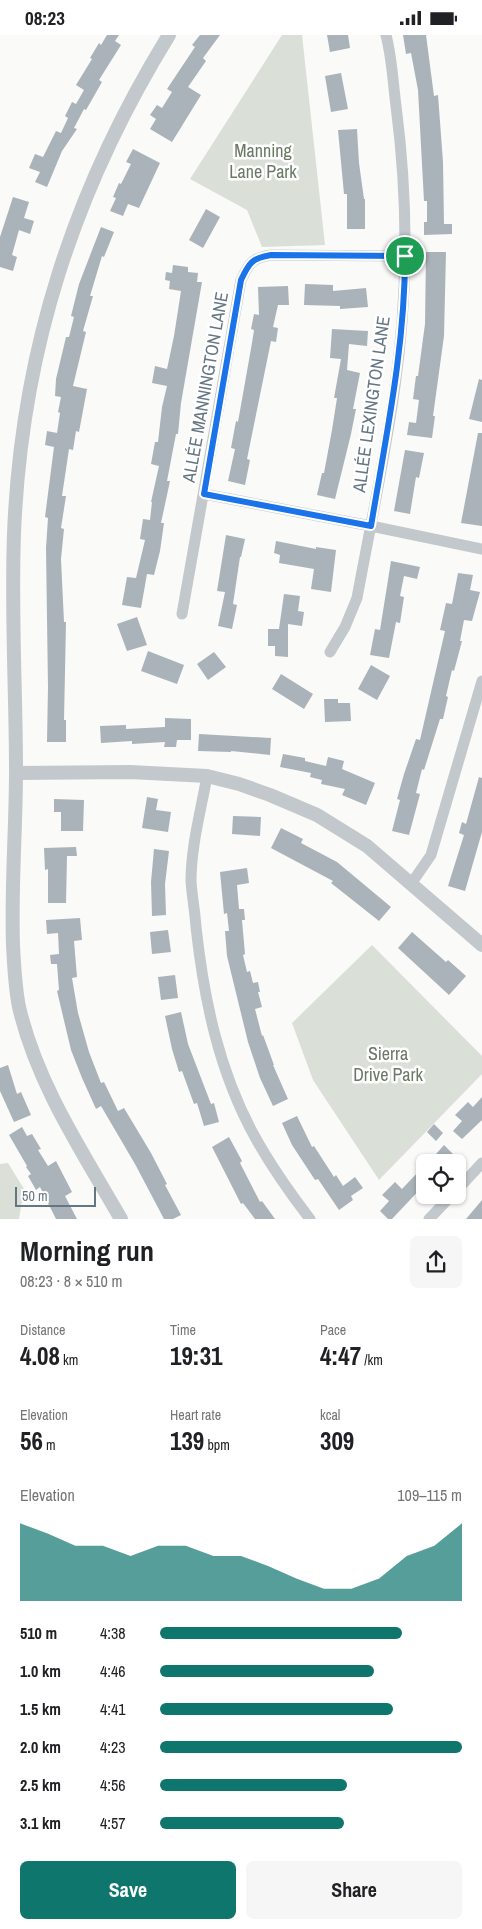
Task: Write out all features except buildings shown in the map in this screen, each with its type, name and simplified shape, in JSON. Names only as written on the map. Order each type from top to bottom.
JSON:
[{"type":"street","points":[[121,1219],[62,1117],[32,1051],[19,1005],[14,971],[12,912],[16,773],[14,535],[21,447],[38,345],[51,297],[82,206],[119,125],[169,35]]},
{"type":"street","name":"ALLÉE LEXINGTON LANE","points":[[330,652],[345,627],[357,598],[395,385],[402,317],[405,256],[404,200],[399,129],[386,35]]},
{"type":"street","name":"ALLÉE MANNINGTON LANE","points":[[182,614],[241,280],[247,267],[257,257],[271,255],[405,256]]},
{"type":"street","points":[[204,494],[482,549]]},
{"type":"street","points":[[411,884],[431,855],[482,681]]},
{"type":"street","points":[[16,773],[130,772],[207,776],[239,784],[317,815],[367,846],[482,945]]},
{"type":"street","points":[[207,776],[193,857],[191,881],[200,963],[208,1007],[219,1050],[234,1095],[280,1179],[310,1219]]},
{"type":"street","points":[[466,1180],[482,1163]]},
{"type":"street","points":[[429,1219],[443,1204]]},
{"type":"green space","name":"Manning Lane Park","points":[[282,35],[302,35],[325,245],[262,247],[247,210],[190,179]]},
{"type":"green space","name":"Sierra Drive Park","points":[[372,945],[482,1056],[482,1074],[379,1180],[313,1080],[292,1023]]},
{"type":"green space","points":[[8,1163],[24,1189],[19,1219],[0,1219],[0,1164]]},
{"type":"route","points":[[271,255],[405,256],[402,317],[395,385],[371,526],[204,494],[241,280],[247,267],[257,257],[271,255]]}]
